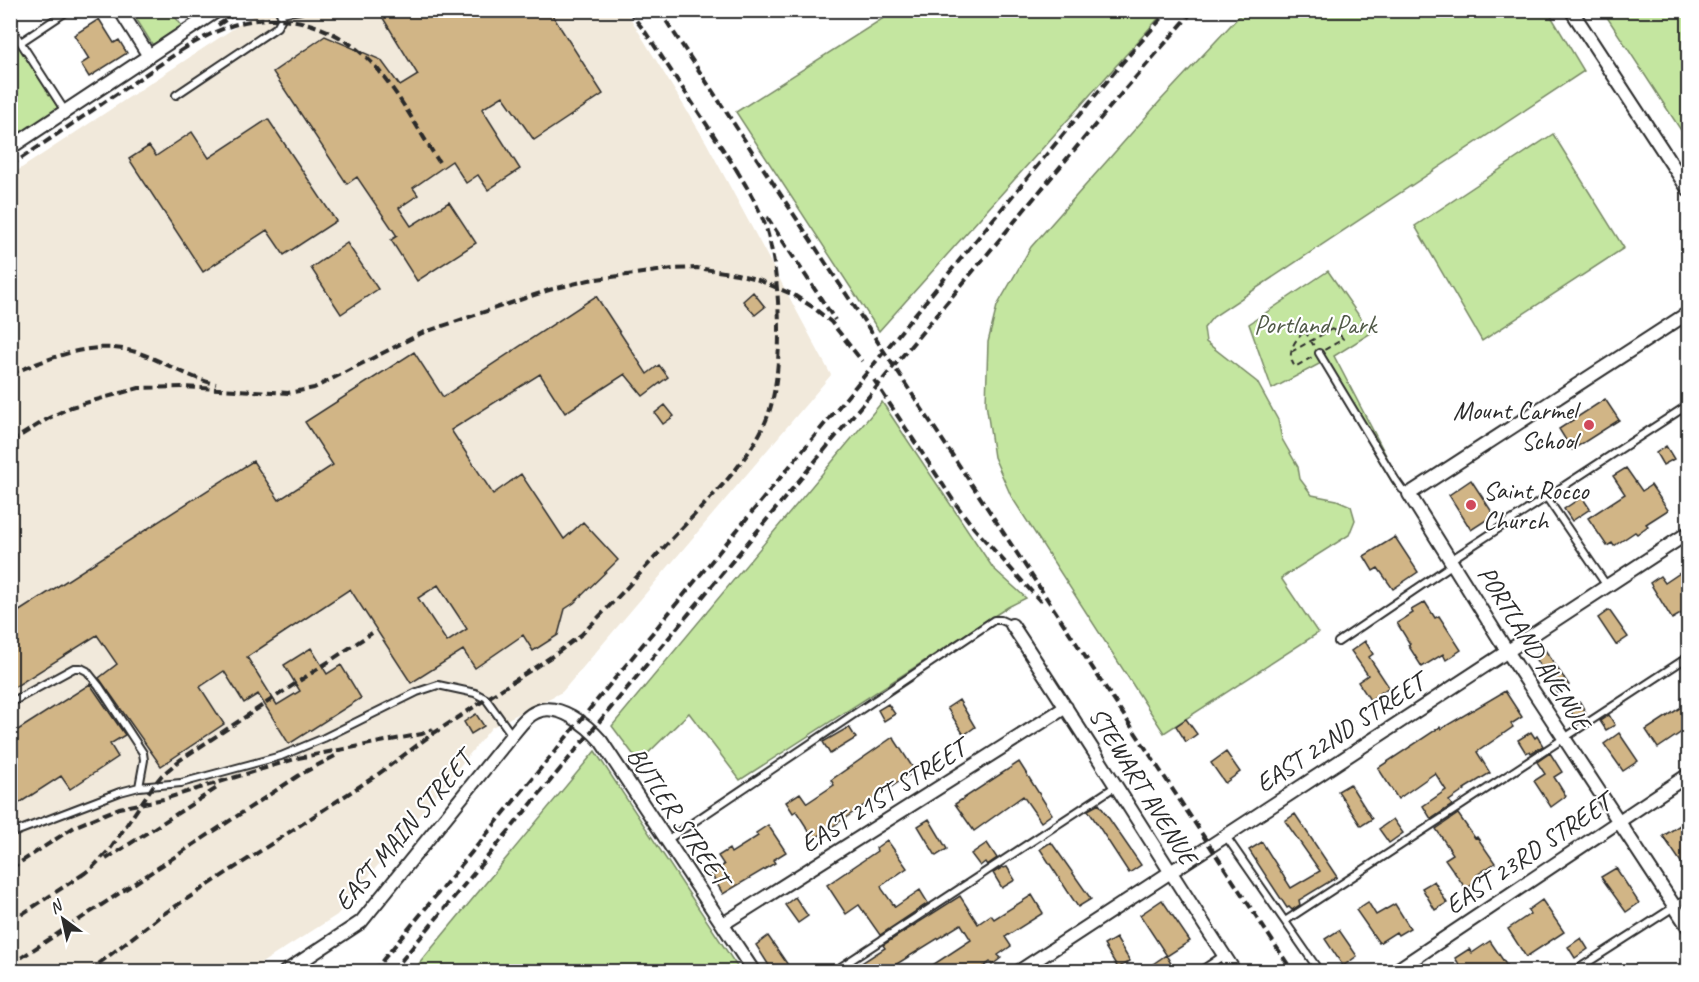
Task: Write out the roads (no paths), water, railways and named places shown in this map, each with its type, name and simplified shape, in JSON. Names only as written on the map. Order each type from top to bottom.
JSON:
[{"type":"street","points":[[120,10],[149,56]]},
{"type":"street","points":[[10,148],[218,10]]},
{"type":"street","points":[[1571,10],[1689,189]]},
{"type":"street","points":[[1409,494],[1689,313]]},
{"type":"street","name":"PORTLAND AVENUE","points":[[1409,494],[1507,651],[1689,927]]},
{"type":"street","name":"EAST 22ND STREET","points":[[1018,972],[1689,533]]},
{"type":"street","name":"STEWART AVENUE","points":[[1012,625],[1235,972]]},
{"type":"street","name":"EAST 21ST STREET","points":[[723,924],[1066,707]]},
{"type":"street","name":"BUTLER STREET","points":[[544,709],[566,713],[596,735],[754,972]]},
{"type":"street","name":"EAST MAIN STREET","points":[[285,972],[361,922],[512,735],[535,712],[544,709]]},
{"type":"street","name":"EAST 23RD STREET","points":[[1394,972],[1689,775]]},
{"type":"lane","points":[[10,40],[19,39],[69,10]]},
{"type":"lane","points":[[176,95],[277,27],[282,18],[279,12],[301,10]]},
{"type":"lane","points":[[10,26],[65,111]]},
{"type":"lane","name":"PORTLAND AVENUE","points":[[1318,353],[1398,484],[1409,494]]},
{"type":"lane","points":[[1338,642],[1546,498],[1689,405]]},
{"type":"lane","points":[[1546,498],[1607,586]]},
{"type":"lane","points":[[667,840],[994,620],[1001,620],[1012,625]]},
{"type":"lane","points":[[1285,921],[1689,657]]},
{"type":"lane","points":[[10,703],[74,668],[87,671],[143,753],[144,760],[139,787]]},
{"type":"lane","points":[[10,834],[120,792],[139,787],[181,783],[281,756],[324,738],[417,692],[438,685],[475,693],[486,699],[512,735]]},
{"type":"lane","points":[[833,972],[1116,786]]},
{"type":"lane","points":[[1225,835],[1320,972]]},
{"type":"lane","points":[[1573,972],[1689,898]]},
{"type":"lane","points":[[1199,972],[1224,955]]},
{"type":"railway","points":[[218,25],[241,10]]},
{"type":"railway","points":[[628,10],[646,33],[738,172]]},
{"type":"railway","points":[[659,10],[1293,972]]},
{"type":"railway","points":[[373,972],[1122,63],[1169,10]]},
{"type":"railway","points":[[392,972],[899,360],[1194,10]]},
{"type":"railway","points":[[180,51],[213,33],[247,21],[291,20],[333,33],[369,60],[384,77],[439,162]]},
{"type":"railway","points":[[10,166],[186,47]]},
{"type":"railway","points":[[88,972],[159,917],[377,775],[431,735],[557,653],[582,634],[737,468],[756,440],[771,406],[776,382],[779,329],[776,275],[767,231],[757,206],[734,166]]},
{"type":"railway","points":[[767,217],[835,320]]},
{"type":"railway","points":[[10,442],[71,407],[139,388],[183,387],[288,393],[314,388],[422,333],[549,290],[589,280],[673,269],[697,268],[737,274],[756,279],[794,295],[831,322],[862,361]]},
{"type":"railway","points":[[10,374],[57,356],[106,348],[139,353],[196,378],[216,384]]},
{"type":"railway","points":[[874,380],[955,503],[974,528],[1041,602]]},
{"type":"railway","points":[[81,876],[111,848],[162,775],[180,760],[372,633]]},
{"type":"railway","points":[[10,869],[76,826],[119,808],[164,799],[298,758],[422,734],[433,729]]},
{"type":"railway","points":[[10,965],[301,774],[335,756]]},
{"type":"railway","points":[[106,859],[217,788]]},
{"type":"railway","points":[[10,922],[88,871]]},
{"type":"place","name":"Mount Carmel School","points":[[1589,425]]},
{"type":"place","name":"Saint Rocco Church","points":[[1471,505]]},
{"type":"park label","name":"Portland Park","points":[[1315,324]]}]
